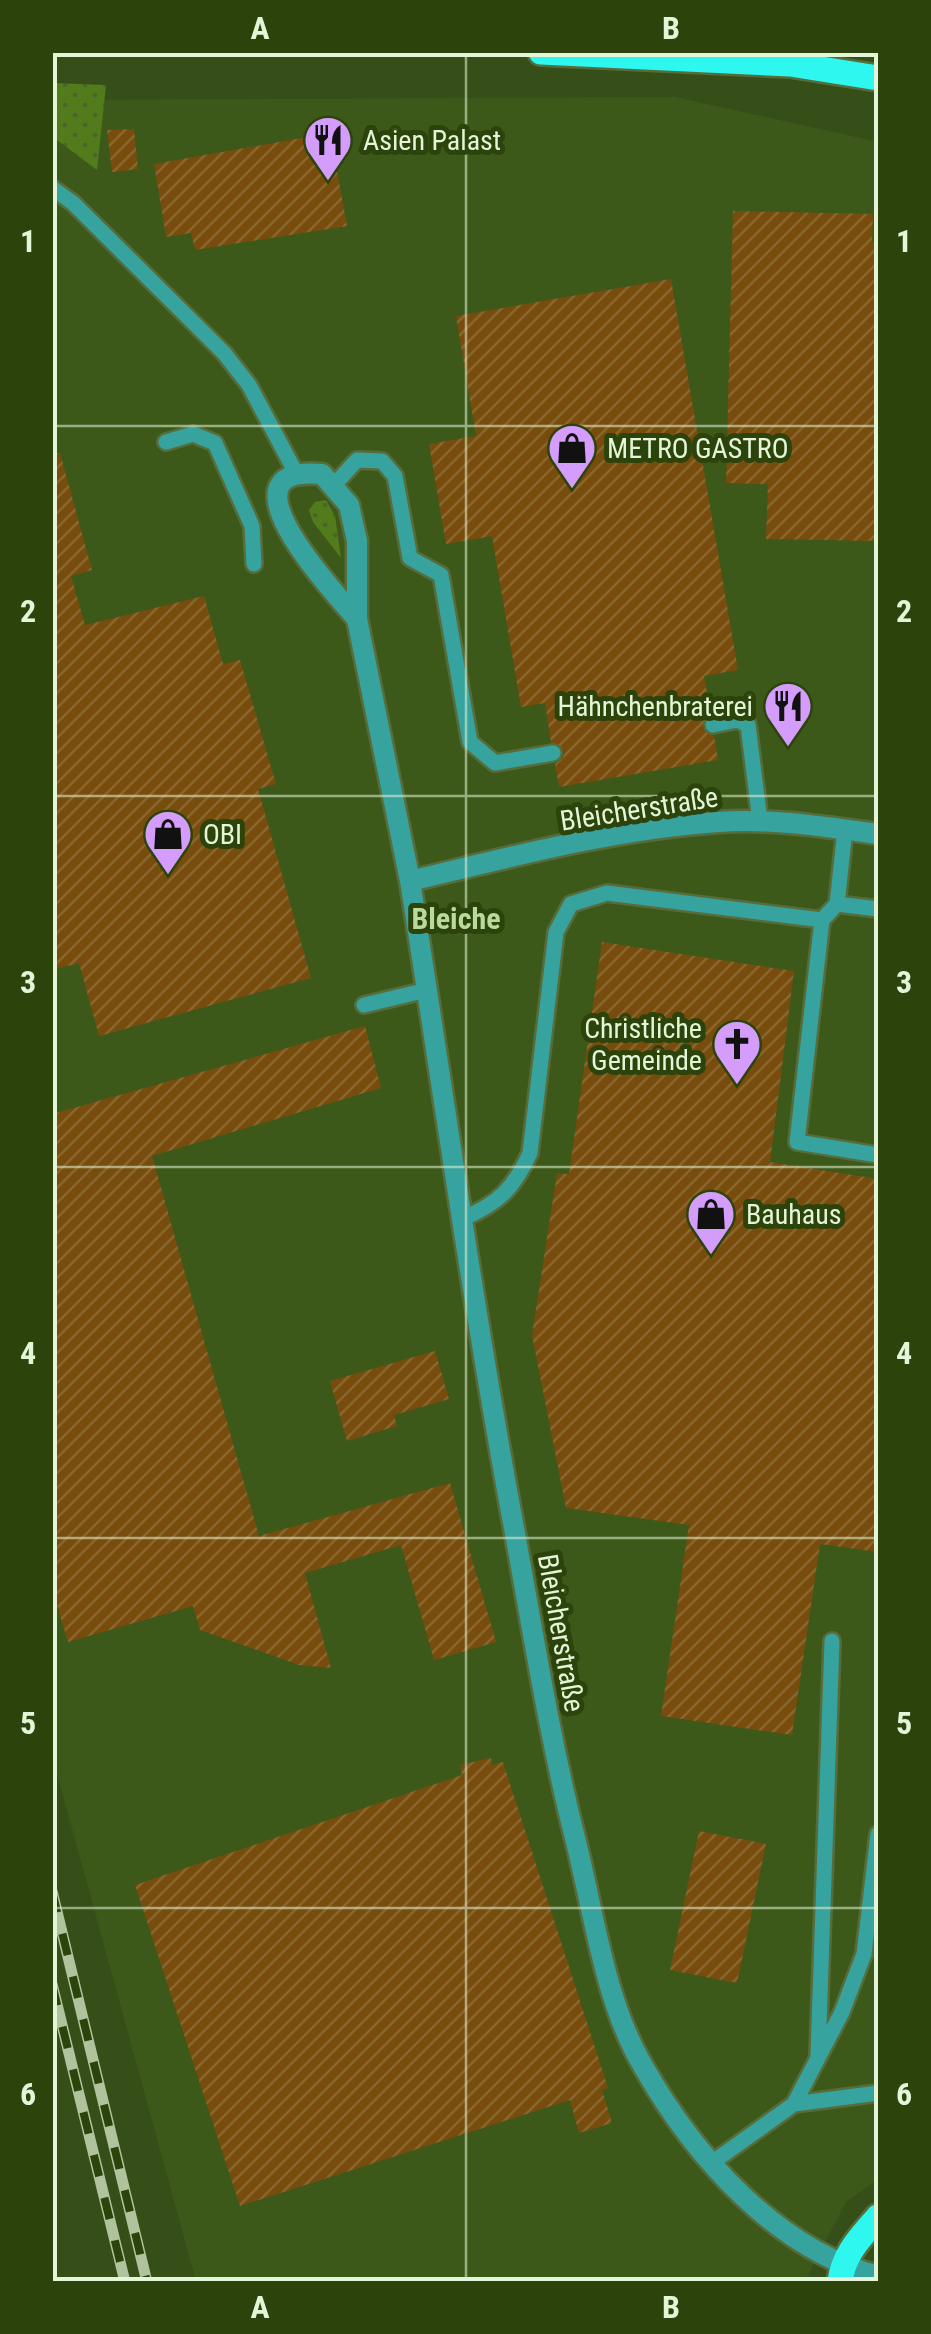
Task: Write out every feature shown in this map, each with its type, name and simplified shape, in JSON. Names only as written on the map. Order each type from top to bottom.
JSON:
[{"type":"main road","points":[[541,52],[790,64],[878,78]]},
{"type":"main road","points":[[841,2274],[878,2218]]},
{"type":"street","points":[[280,516],[277,496],[284,484],[297,475],[322,474],[335,484]]},
{"type":"street","name":"Bleicherstraße","points":[[335,484],[349,505],[358,541],[356,618],[410,881],[493,1422],[556,1760],[618,2006],[642,2065],[713,2162],[767,2218],[841,2274],[878,2276]]},
{"type":"street","name":"Bleicherstraße","points":[[280,516],[295,545],[356,618]]},
{"type":"street","name":"Bleicherstraße","points":[[410,881],[644,832],[760,821],[878,834]]},
{"type":"lane","points":[[52,188],[141,268],[224,354],[249,385],[297,475]]},
{"type":"lane","points":[[166,442],[193,434],[215,443],[252,526],[254,564]]},
{"type":"lane","points":[[335,484],[357,460],[382,461],[395,476],[410,558],[441,576],[470,742],[495,763],[553,753]]},
{"type":"lane","points":[[252,526],[280,516]]},
{"type":"lane","points":[[713,725],[737,720],[748,725],[760,821]]},
{"type":"lane","points":[[845,830],[836,904],[822,920],[797,1142],[878,1154]]},
{"type":"lane","points":[[464,1218],[492,1206],[515,1186],[530,1153],[556,932],[571,904],[607,893],[822,920]]},
{"type":"lane","points":[[836,904],[878,909]]},
{"type":"lane","points":[[364,1006],[427,990]]},
{"type":"lane","points":[[818,2055],[832,1641]]},
{"type":"lane","points":[[794,2104],[842,2012],[864,1954],[878,1834]]},
{"type":"lane","points":[[713,2162],[794,2104],[878,2093]]},
{"type":"shaded area","points":[[53,83],[106,85],[97,170],[53,137]]},
{"type":"shaded area","points":[[675,97],[878,142],[878,2179],[846,2202],[805,2281],[196,2281],[53,1759],[52,100]]},
{"type":"shaded area","points":[[326,500],[335,516],[341,558],[313,522],[309,510],[315,502]]},
{"type":"building","points":[[134,129],[138,169],[112,172],[107,130]]},
{"type":"building","points":[[330,133],[347,226],[195,250],[191,233],[166,237],[154,164]]},
{"type":"building","points":[[733,211],[873,214],[872,242],[878,242],[878,541],[766,539],[768,484],[726,483]]},
{"type":"building","name":"METRO GASTRO","points":[[671,279],[738,670],[704,676],[711,714],[702,726],[714,736],[718,760],[559,787],[555,764],[563,758],[564,750],[551,742],[545,703],[521,707],[492,536],[446,544],[429,444],[476,436],[456,316]]},
{"type":"building","name":"OBI","points":[[60,453],[92,570],[71,576],[85,625],[204,596],[223,664],[240,660],[276,784],[258,789],[311,978],[99,1036],[79,963],[52,970],[52,454]]},
{"type":"building","name":"Bauhaus","points":[[602,942],[794,971],[770,1162],[878,1179],[878,1552],[820,1544],[792,1735],[661,1716],[689,1525],[566,1508],[532,1335],[557,1173],[569,1174]]},
{"type":"building","points":[[365,1026],[381,1088],[152,1156],[259,1536],[450,1483],[496,1642],[434,1660],[401,1545],[305,1573],[331,1668],[299,1665],[200,1630],[193,1606],[68,1642],[52,1589],[52,1114]]},
{"type":"building","points":[[435,1351],[449,1399],[394,1415],[397,1426],[347,1441],[330,1381]]},
{"type":"building","points":[[491,1758],[492,1765],[503,1762],[608,2088],[602,2090],[612,2123],[579,2133],[570,2100],[240,2206],[135,1885],[462,1775],[460,1765]]},
{"type":"building","points":[[699,1831],[766,1844],[737,1983],[670,1970]]},
{"type":"railway","points":[[52,1891],[147,2282]]},
{"type":"railway","points":[[52,1984],[125,2282]]},
{"type":"place","name":"Asien Palast","points":[[328,182]]},
{"type":"place","name":"METRO GASTRO","points":[[572,490]]},
{"type":"place","name":"Hähnchenbraterei","points":[[788,748]]},
{"type":"place","name":"OBI","points":[[168,876]]},
{"type":"place","name":"Christliche Gemeinde","points":[[737,1086]]},
{"type":"place","name":"Bauhaus","points":[[711,1256]]},
{"type":"district","name":"Bleiche","points":[[456,918]]}]
